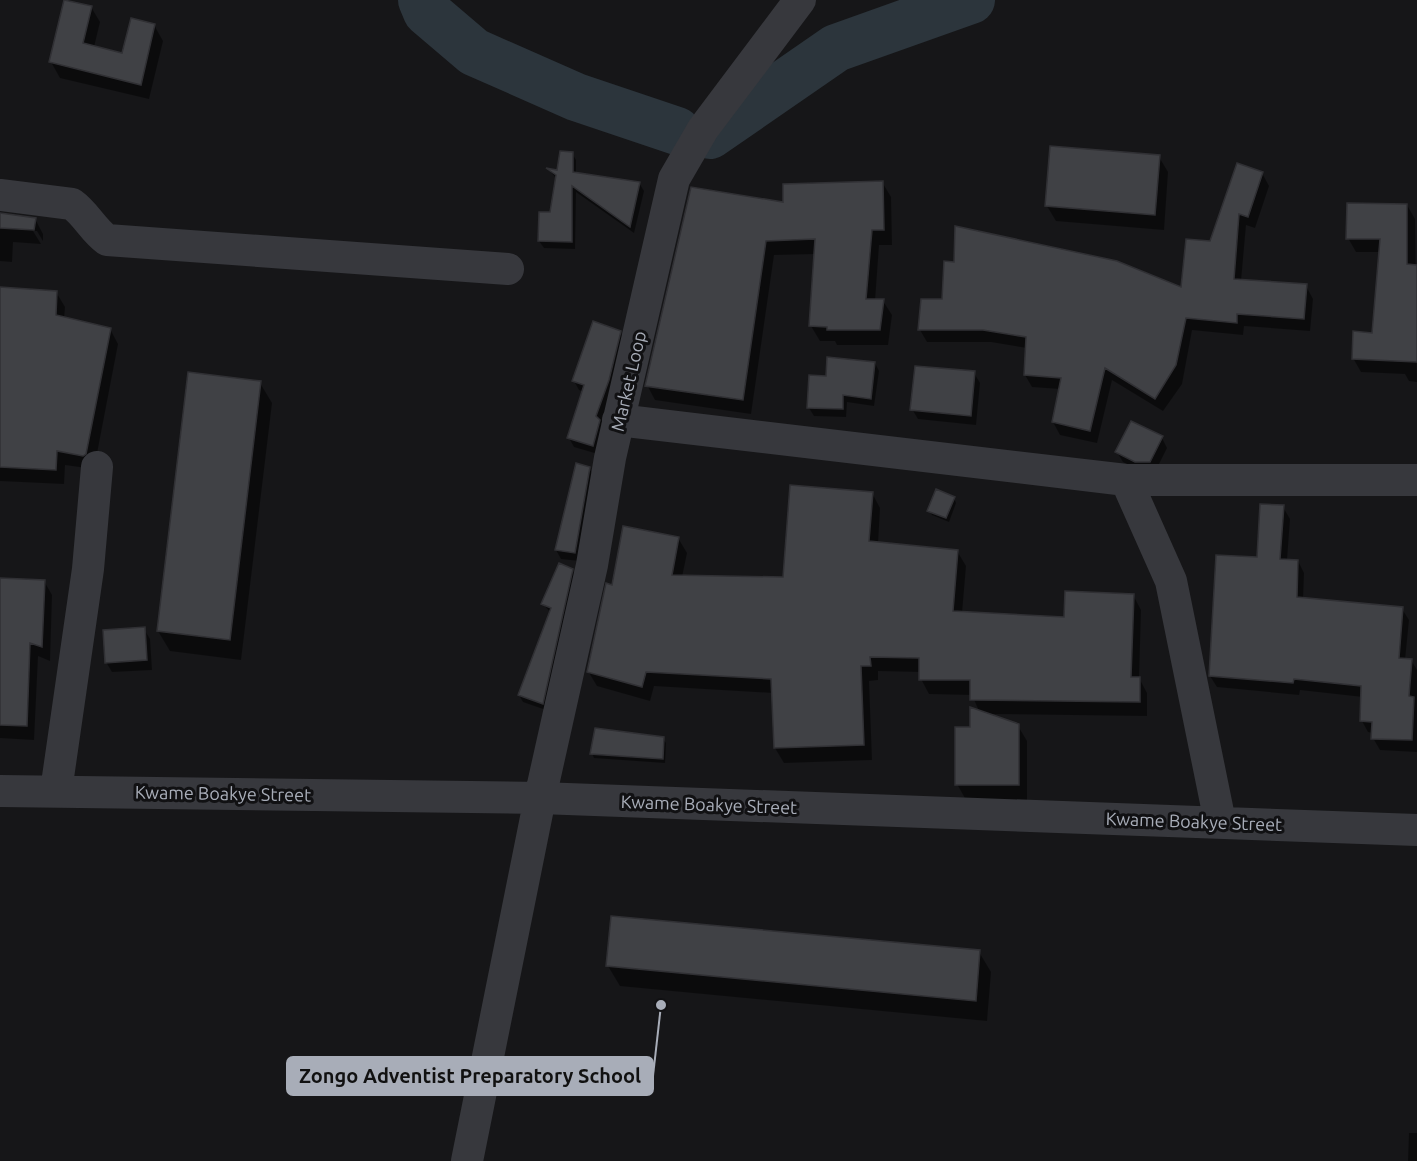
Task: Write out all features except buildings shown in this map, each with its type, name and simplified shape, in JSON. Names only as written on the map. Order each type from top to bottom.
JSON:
[{"type":"street","name":"Market Loop","points":[[467,1161],[540,798],[592,565],[618,420],[674,179],[703,129],[800,0]]},
{"type":"street","points":[[0,195],[72,204],[81,210],[96,232],[106,240],[508,269]]},
{"type":"street","points":[[618,420],[1126,480],[1417,480]]},
{"type":"street","points":[[56,791],[88,569],[98,467]]},
{"type":"street","points":[[1126,480],[1171,581],[1220,822]]},
{"type":"street","name":"Kwame Boakye Street","points":[[0,791],[540,798],[1417,830]]},
{"type":"waterway","points":[[422,0],[427,12],[474,52],[576,97],[677,131]]},
{"type":"waterway","points":[[710,135],[836,48],[971,0]]},
{"type":"place","name":"Zongo Adventist Preparatory School","points":[[661,1005]]}]
